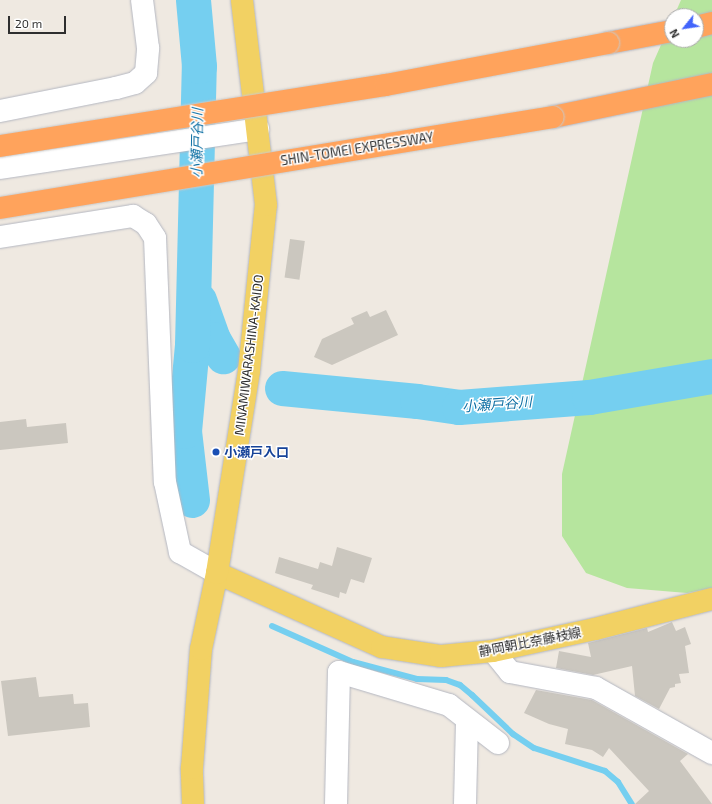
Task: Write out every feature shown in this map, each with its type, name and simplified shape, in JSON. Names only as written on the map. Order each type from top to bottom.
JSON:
[{"type":"highway","points":[[0,146],[386,85],[664,33]]},
{"type":"highway","name":"SHIN-TOMEI EXPRESSWAY","points":[[0,208],[553,117],[712,84]]},
{"type":"main road","name":"MINAMIWARASHINA-KAIDO","points":[[193,804],[192,768],[201,649],[217,573],[249,371],[265,213],[258,130],[242,0]]},
{"type":"main road","name":"静岡朝比奈藤枝線","points":[[217,573],[382,648],[441,656],[493,651],[595,629],[712,599]]},
{"type":"street","points":[[0,111],[135,83],[146,72],[148,48],[142,0]]},
{"type":"street","points":[[0,168],[258,130]]},
{"type":"street","points":[[0,237],[133,216],[146,224],[155,238],[166,482],[180,552],[217,573]]},
{"type":"street","points":[[493,651],[510,672],[596,688],[712,752]]},
{"type":"street","points":[[336,804],[339,672],[449,705],[498,743]]},
{"type":"street","points":[[465,804],[467,720]]},
{"type":"green space","points":[[681,0],[712,0],[712,588],[687,593],[627,588],[586,573],[562,536],[562,474],[653,63],[664,38],[664,48],[704,48],[704,8],[678,8]]},
{"type":"building","points":[[290,239],[305,241],[299,280],[285,278]]},
{"type":"building","points":[[386,310],[398,335],[332,365],[314,357],[322,339],[354,324],[351,318],[367,311],[370,317]]},
{"type":"building","points":[[26,419],[27,427],[66,423],[68,443],[0,450],[0,422]]},
{"type":"building","points":[[337,547],[372,558],[364,583],[351,579],[346,594],[340,592],[339,598],[311,589],[313,585],[275,573],[279,557],[318,569],[320,562],[332,566]]},
{"type":"building","points":[[672,622],[676,631],[685,627],[691,644],[685,646],[689,673],[679,674],[681,683],[675,684],[675,687],[670,688],[659,709],[635,696],[632,666],[593,675],[556,668],[559,651],[591,657],[588,643],[647,628],[648,632]]},
{"type":"building","points":[[36,677],[39,697],[73,694],[74,704],[88,703],[90,727],[8,736],[1,681]]},
{"type":"building","points":[[536,690],[592,700],[688,754],[680,761],[712,804],[635,804],[649,791],[609,748],[603,757],[592,750],[565,744],[568,729],[549,724],[524,713]]},
{"type":"waterway","name":"小瀬戸谷川","points":[[192,500],[184,431],[192,345],[199,66],[193,0]]},
{"type":"waterway","name":"小瀬戸谷川","points":[[199,300],[213,339],[223,356]]},
{"type":"waterway","name":"小瀬戸谷川","points":[[282,388],[417,401],[459,407],[589,397],[712,376]]},
{"type":"waterway","points":[[272,626],[353,662],[417,679],[446,680],[460,685],[513,734],[534,748],[605,771],[618,782],[632,804]]},
{"type":"place","name":"小瀬戸入口","points":[[216,452]]}]
